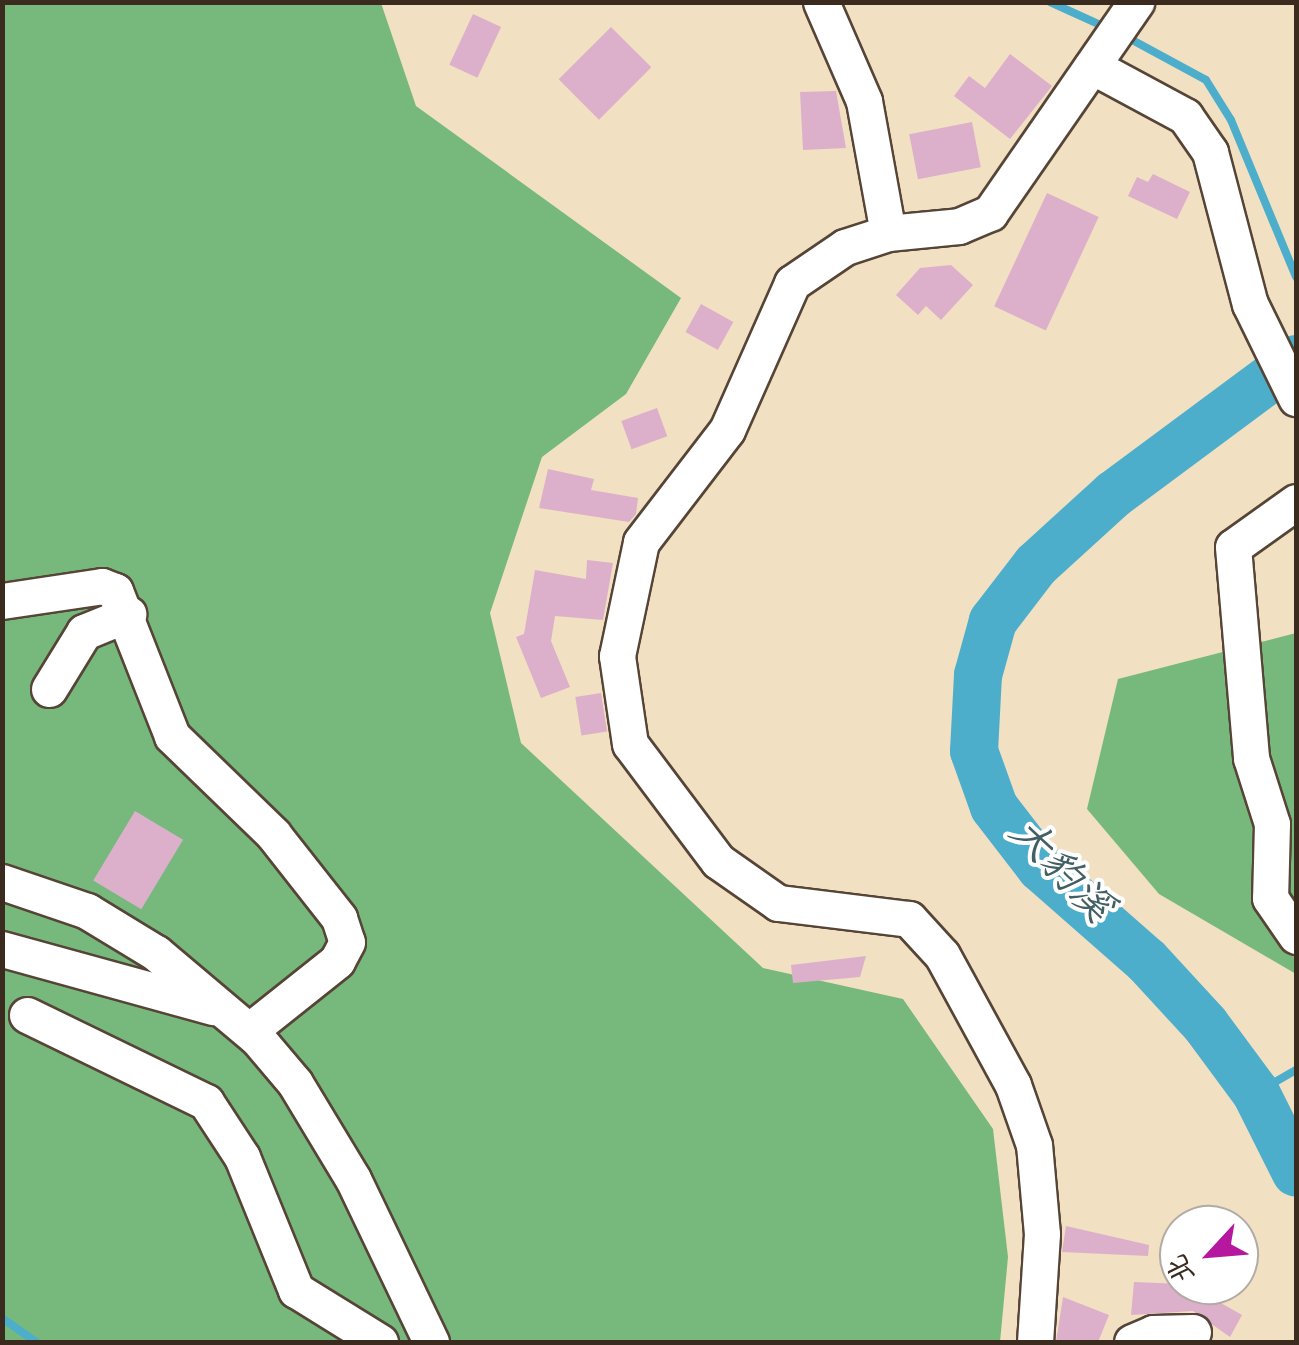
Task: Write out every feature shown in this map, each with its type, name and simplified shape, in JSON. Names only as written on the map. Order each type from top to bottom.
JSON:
[{"type":"street","points":[[821,2],[864,101],[888,233]]},
{"type":"street","points":[[1036,1342],[1042,1234],[1034,1145],[1013,1085],[927,932],[883,912],[792,906],[751,890],[718,862],[656,784],[630,744],[620,708],[617,656],[640,542],[728,430],[792,283],[814,263],[888,233],[959,226],[990,213],[1131,9]]},
{"type":"street","points":[[1099,56],[1198,134],[1219,181],[1250,304],[1296,398]]},
{"type":"street","points":[[1296,502],[1233,548],[1251,758],[1272,824],[1270,898],[1296,936]]},
{"type":"street","points":[[2,601],[102,586],[115,591],[128,614],[172,736],[272,834],[345,930],[338,961],[236,1020],[2,948]]},
{"type":"street","points":[[50,689],[84,632],[128,614]]},
{"type":"street","points":[[2,882],[87,911],[156,953],[236,1020],[294,1083],[354,1179],[431,1342]]},
{"type":"street","points":[[27,1015],[206,1102],[242,1158],[296,1290],[380,1342]]},
{"type":"street","points":[[1132,1342],[1153,1333],[1193,1332],[1186,1342]]},
{"type":"green space","points":[[3,3],[381,3],[416,106],[681,298],[626,394],[542,457],[490,613],[521,743],[763,968],[903,999],[993,1129],[1008,1257],[1000,1342],[3,1342]]},
{"type":"green space","points":[[1296,633],[1296,974],[1159,894],[1087,809],[1118,679]]},
{"type":"building","points":[[473,14],[501,27],[477,78],[449,65]]},
{"type":"building","points":[[611,27],[651,67],[599,120],[559,79]]},
{"type":"building","points":[[1010,54],[1052,86],[1010,139],[954,96],[969,76],[985,88]]},
{"type":"building","points":[[836,91],[846,148],[803,150],[800,92]]},
{"type":"building","points":[[972,122],[981,167],[918,179],[909,134]]},
{"type":"building","points":[[1153,174],[1190,192],[1177,219],[1128,196],[1137,177],[1148,182]]},
{"type":"building","points":[[1047,193],[1099,217],[1046,330],[994,306]]},
{"type":"building","points":[[951,265],[973,285],[941,320],[926,306],[918,315],[896,295],[920,268]]},
{"type":"building","points":[[701,304],[733,322],[718,350],[685,332]]},
{"type":"building","points":[[657,408],[667,436],[632,449],[621,421]]},
{"type":"building","points":[[548,469],[594,479],[591,490],[638,498],[636,514],[629,522],[539,508]]},
{"type":"building","points":[[587,560],[613,563],[603,620],[555,616],[551,641],[570,687],[541,698],[516,637],[524,634],[535,570],[586,579]]},
{"type":"building","points":[[601,693],[607,732],[581,736],[575,697]]},
{"type":"building","points":[[135,811],[183,840],[141,909],[93,880]]},
{"type":"building","points":[[866,956],[860,977],[793,983],[791,965]]},
{"type":"building","points":[[1066,1226],[1149,1245],[1148,1256],[1062,1252]]},
{"type":"building","points":[[1134,1282],[1159,1283],[1159,1305],[1224,1305],[1242,1315],[1230,1337],[1193,1311],[1131,1315]]},
{"type":"building","points":[[1063,1297],[1109,1315],[1098,1342],[1056,1342]]},
{"type":"waterway","points":[[1050,2],[1105,27]]},
{"type":"waterway","points":[[1123,35],[1206,80],[1231,120],[1296,277]]},
{"type":"waterway","name":"大豹溪","points":[[1296,359],[1114,494],[1036,565],[993,621],[978,675],[974,751],[994,807],[1041,868],[1147,961],[1205,1024],[1256,1093],[1296,1173]]},
{"type":"waterway","points":[[1256,1093],[1296,1070]]},
{"type":"waterway","points":[[2,1318],[36,1342]]}]
